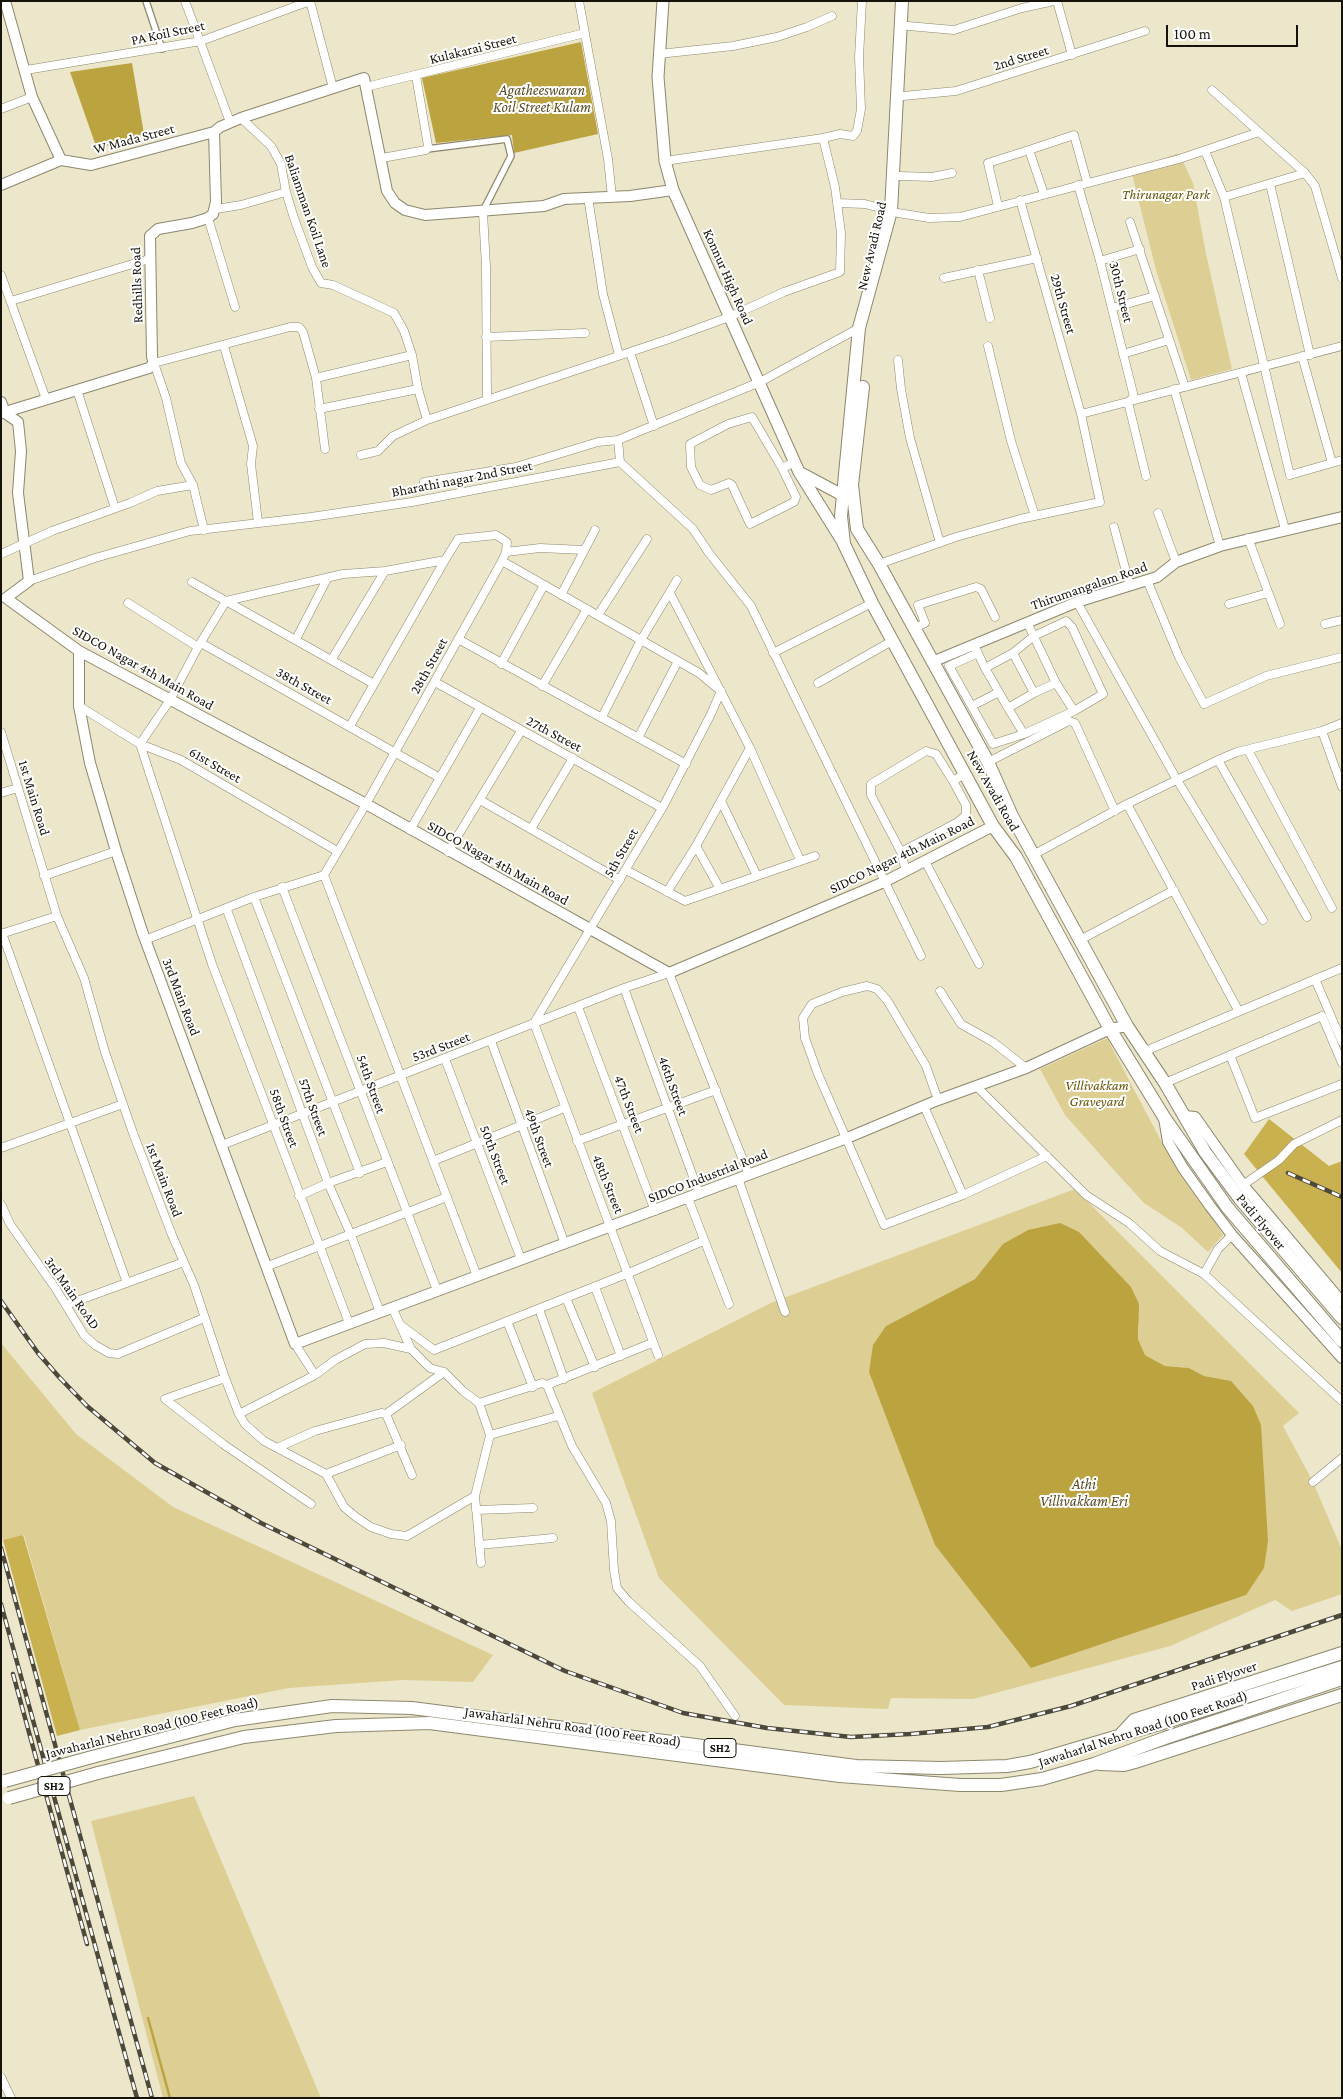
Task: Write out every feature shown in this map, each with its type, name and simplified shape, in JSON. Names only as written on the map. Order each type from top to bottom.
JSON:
[{"type":"main road","name":"Konnur High Road","points":[[663,1],[658,77],[665,161],[674,190],[797,467],[843,538]]},
{"type":"main road","name":"New Avadi Road","points":[[902,1],[894,212],[859,328],[848,496],[858,530],[915,628],[988,762],[1033,855],[1127,1026],[1165,1083],[1184,1116]]},
{"type":"main road","name":"New Avadi Road","points":[[910,1],[899,176],[894,212],[867,328],[857,451],[852,485],[841,516],[843,538],[872,603],[993,826],[1016,857],[1110,1029],[1164,1117]]},
{"type":"main road","points":[[797,467],[848,496]]},
{"type":"main road","points":[[843,538],[858,530]]},
{"type":"main road","name":"Padi Flyover","points":[[1184,1116],[1240,1199],[1342,1318]]},
{"type":"main road","name":"Padi Flyover","points":[[1164,1117],[1227,1206],[1342,1341]]},
{"type":"main road","name":"Padi Flyover","points":[[1120,1734],[1134,1720],[1342,1653]]},
{"type":"main road","name":"Jawaharlal Nehru Road (100 Feet Road)","points":[[3,1781],[235,1720],[332,1706],[412,1708],[856,1766],[941,1768],[1006,1766],[1030,1762],[1166,1722],[1342,1667]]},
{"type":"main road","name":"Jawaharlal Nehru Road (100 Feet Road)","points":[[5,1799],[98,1773],[244,1737],[336,1726],[429,1723],[787,1770],[960,1785],[1001,1785],[1042,1780],[1094,1764],[1165,1738],[1342,1679]]},
{"type":"main road","points":[[1094,1764],[1124,1765],[1135,1762],[1342,1695]]},
{"type":"street","points":[[1,185],[61,160],[32,97],[26,70],[5,1]]},
{"type":"street","points":[[146,1],[162,49]]},
{"type":"street","points":[[185,1],[230,122]]},
{"type":"street","points":[[310,1],[333,88]]},
{"type":"street","name":"PA Koil Street","points":[[26,70],[162,49],[201,41],[310,1]]},
{"type":"street","points":[[578,1],[608,159],[612,197]]},
{"type":"street","points":[[665,161],[840,134],[853,136],[857,131],[861,109],[859,57],[862,1]]},
{"type":"street","points":[[908,26],[954,30],[1022,8],[1056,1],[1072,55]]},
{"type":"street","points":[[659,54],[733,46],[807,27],[832,16]]},
{"type":"street","name":"2nd Street","points":[[903,96],[956,91],[1145,31]]},
{"type":"street","name":"Kulakarai Street","points":[[365,82],[416,76],[585,33]]},
{"type":"street","points":[[416,76],[429,142],[427,149]]},
{"type":"street","points":[[216,209],[214,132],[230,122],[241,118],[333,88],[365,82],[382,158],[387,191],[395,204],[405,210],[425,215],[483,212],[544,206],[564,199],[612,197],[674,190]]},
{"type":"street","points":[[1212,90],[1305,173],[1315,186],[1342,278]]},
{"type":"street","points":[[1,109],[32,97]]},
{"type":"street","name":"Baliamman Koil Lane","points":[[241,118],[255,130],[274,152],[281,164],[286,192],[312,267],[321,283],[332,285],[394,313],[404,331],[412,355],[418,389],[427,420]]},
{"type":"street","name":"W Mada Street","points":[[61,160],[91,165],[214,132]]},
{"type":"street","points":[[837,203],[865,204],[894,212],[928,218],[960,217],[1205,151],[1259,132]]},
{"type":"street","points":[[998,206],[988,163],[1074,135],[1087,182]]},
{"type":"street","points":[[361,455],[378,451],[393,436],[427,420],[729,317],[784,292],[840,272],[841,233],[837,203],[823,138]]},
{"type":"street","points":[[382,158],[427,149],[507,139],[511,156],[483,212],[487,398]]},
{"type":"street","points":[[1029,150],[1044,194]]},
{"type":"street","points":[[1205,151],[1224,197],[1290,475],[1342,460]]},
{"type":"street","points":[[1224,197],[1305,173]]},
{"type":"street","points":[[899,176],[932,177],[952,174]]},
{"type":"street","points":[[1270,184],[1306,356],[1332,463]]},
{"type":"street","name":"30th Street","points":[[1078,185],[1100,261],[1134,398],[1128,402]]},
{"type":"street","points":[[235,306],[208,218],[216,209],[241,205],[286,192]]},
{"type":"street","points":[[588,197],[604,294],[620,355]]},
{"type":"street","name":"29th Street","points":[[1020,200],[1081,414],[1100,502],[1035,516]]},
{"type":"street","name":"Redhills Road","points":[[154,363],[152,357],[152,289],[149,259],[149,242],[153,231],[208,218]]},
{"type":"street","points":[[1130,222],[1185,387]]},
{"type":"street","points":[[1100,261],[1140,249]]},
{"type":"street","points":[[944,278],[1037,258]]},
{"type":"street","points":[[11,301],[149,259]]},
{"type":"street","points":[[978,270],[990,318]]},
{"type":"street","points":[[1,276],[46,399]]},
{"type":"street","points":[[1112,308],[1155,296]]},
{"type":"street","points":[[3,413],[149,368],[154,363],[290,327],[299,327],[303,332],[316,378],[325,449]]},
{"type":"street","points":[[424,482],[500,469],[598,442],[618,440],[760,382],[859,328]]},
{"type":"street","points":[[486,337],[585,333]]},
{"type":"street","points":[[1123,354],[1170,340]]},
{"type":"street","points":[[224,346],[253,446],[251,464],[258,522]]},
{"type":"street","points":[[879,564],[940,543],[1035,516],[1011,440],[988,346]]},
{"type":"street","points":[[1081,414],[1342,346]]},
{"type":"street","points":[[630,352],[654,426]]},
{"type":"street","points":[[316,378],[412,355]]},
{"type":"street","points":[[898,360],[900,389],[910,438],[940,543]]},
{"type":"street","points":[[154,363],[166,398],[182,463],[193,485],[204,530]]},
{"type":"street","points":[[1241,373],[1284,529]]},
{"type":"street","points":[[319,409],[418,389]]},
{"type":"street","points":[[77,390],[115,508]]},
{"type":"street","points":[[1174,390],[1220,546]]},
{"type":"street","points":[[1,402],[3,413],[18,422],[22,450],[18,493],[26,543],[29,581],[3,599]]},
{"type":"street","points":[[1128,402],[1146,476]]},
{"type":"street","points":[[752,417],[782,468],[796,497],[794,502],[750,524],[732,485],[729,483],[710,490],[700,485],[691,467],[690,444],[728,424],[752,417]]},
{"type":"street","points":[[618,440],[620,462],[693,529],[709,553],[751,606],[921,956]]},
{"type":"street","name":"Bharathi nagar 2nd Street","points":[[29,581],[94,558],[190,531],[412,502],[620,462]]},
{"type":"street","points":[[782,468],[797,467]]},
{"type":"street","points":[[500,469],[504,484]]},
{"type":"street","points":[[1,554],[157,491],[193,485]]},
{"type":"street","points":[[1158,513],[1176,562]]},
{"type":"street","name":"Thirumangalam Road","points":[[932,662],[976,648],[1027,622],[1076,602],[1157,577],[1176,562],[1220,546],[1284,529],[1342,517]]},
{"type":"street","points":[[1114,527],[1130,586]]},
{"type":"street","points":[[561,595],[595,530]]},
{"type":"street","points":[[350,726],[458,539],[489,535],[504,538],[507,542],[506,552],[540,548],[584,550]]},
{"type":"street","points":[[1248,538],[1280,624]]},
{"type":"street","points":[[598,615],[647,539]]},
{"type":"street","name":"28th Street","points":[[324,875],[337,850],[366,804],[506,552]]},
{"type":"street","points":[[140,744],[170,700],[226,601],[343,574],[385,571],[445,560]]},
{"type":"street","points":[[502,561],[699,673],[721,691]]},
{"type":"street","points":[[332,659],[385,571]]},
{"type":"street","points":[[296,639],[327,579]]},
{"type":"street","points":[[602,717],[641,640],[677,580]]},
{"type":"street","points":[[1147,580],[1180,657],[1204,704],[1266,676],[1342,657]]},
{"type":"street","points":[[192,582],[374,684]]},
{"type":"street","points":[[502,664],[544,585]]},
{"type":"street","points":[[915,628],[925,623],[918,605],[976,587],[981,589],[994,617]]},
{"type":"street","points":[[670,593],[750,748],[800,860]]},
{"type":"street","points":[[1229,604],[1268,593]]},
{"type":"street","name":"SIDCO Nagar 4th Main Road","points":[[3,599],[79,651],[366,804],[448,852],[669,973],[884,882],[993,826]]},
{"type":"street","points":[[1076,602],[1177,780],[1263,920]]},
{"type":"street","name":"38th Street","points":[[128,603],[440,778]]},
{"type":"street","points":[[773,653],[872,603]]},
{"type":"street","points":[[542,686],[587,609]]},
{"type":"street","points":[[1325,624],[1342,620]]},
{"type":"street","points":[[1027,622],[1056,683],[1074,711]]},
{"type":"street","points":[[984,668],[1013,653],[1034,636],[1066,622],[1072,627],[1104,694],[1074,711],[1024,734],[993,744],[950,666],[976,648],[984,668],[1024,734]]},
{"type":"street","points":[[458,639],[686,764]]},
{"type":"street","points":[[818,683],[892,641]]},
{"type":"street","name":"3rd Main Road","points":[[79,651],[79,706],[90,763],[116,851],[145,940],[296,1344]]},
{"type":"street","points":[[1013,653],[1034,693]]},
{"type":"street","points":[[638,738],[678,661]]},
{"type":"street","name":"27th Street","points":[[434,682],[662,808]]},
{"type":"street","points":[[1008,708],[1056,683]]},
{"type":"street","name":"5th Street","points":[[534,1023],[662,808],[686,764],[721,691]]},
{"type":"street","points":[[972,706],[998,692]]},
{"type":"street","name":"61st Street","points":[[79,706],[140,744],[181,760],[337,850]]},
{"type":"street","points":[[410,830],[480,708]]},
{"type":"street","points":[[988,762],[1068,721],[1075,723],[1115,810]]},
{"type":"street","points":[[1033,855],[1115,810],[1218,760],[1342,723]]},
{"type":"street","points":[[1322,730],[1342,787]]},
{"type":"street","points":[[448,852],[521,731]]},
{"type":"street","name":"1st Main Road","points":[[1,732],[57,916],[84,978],[105,1052],[123,1104],[163,1213],[184,1262],[239,1414],[253,1433],[326,1474]]},
{"type":"street","name":"58th Street","points":[[140,744],[212,964],[349,1323]]},
{"type":"street","points":[[667,892],[696,846],[750,748]]},
{"type":"street","points":[[1248,750],[1332,908]]},
{"type":"street","points":[[901,852],[958,822],[966,815],[966,805],[936,754],[926,751],[871,784],[871,795],[901,852],[906,871]]},
{"type":"street","points":[[531,829],[573,758]]},
{"type":"street","points":[[1218,760],[1307,917]]},
{"type":"street","points":[[953,781],[965,774]]},
{"type":"street","points":[[1,793],[18,788]]},
{"type":"street","points":[[480,800],[620,880]]},
{"type":"street","points":[[721,801],[757,876]]},
{"type":"street","points":[[1127,804],[1238,1010]]},
{"type":"street","points":[[696,846],[720,889]]},
{"type":"street","points":[[44,876],[116,851]]},
{"type":"street","points":[[626,870],[685,901],[815,856]]},
{"type":"street","points":[[925,861],[979,964]]},
{"type":"street","points":[[145,940],[227,910],[254,897],[324,875],[478,1276]]},
{"type":"street","name":"54th Street","points":[[282,888],[406,1214],[437,1290]]},
{"type":"street","points":[[1080,940],[1174,890]]},
{"type":"street","points":[[254,897],[360,1173]]},
{"type":"street","name":"57th Street","points":[[227,910],[328,1183],[351,1235],[380,1312]]},
{"type":"street","points":[[57,916],[2,934],[127,1283]]},
{"type":"street","points":[[1143,1052],[1238,1010],[1342,968]]},
{"type":"street","points":[[669,973],[749,1174]]},
{"type":"street","name":"53rd Street","points":[[222,1146],[624,988],[669,973]]},
{"type":"street","points":[[1315,979],[1342,1042]]},
{"type":"street","points":[[938,1100],[926,1066],[887,1000],[877,989],[867,986],[842,992],[812,1004],[803,1018],[805,1038],[818,1074],[884,1225],[963,1195],[1047,1156]]},
{"type":"street","name":"46th Street","points":[[624,988],[699,1193]]},
{"type":"street","points":[[940,990],[961,1024],[993,1042],[1026,1068]]},
{"type":"street","name":"47th Street","points":[[578,1007],[624,1123],[656,1211]]},
{"type":"street","points":[[1165,1083],[1322,1016],[1342,1063]]},
{"type":"street","points":[[1334,1022],[1342,1018]]},
{"type":"street","name":"48th Street","points":[[534,1023],[564,1108],[629,1273],[652,1343],[658,1355]]},
{"type":"street","name":"SIDCO Industrial Road","points":[[296,1344],[847,1138],[938,1100],[976,1088],[1026,1068],[1110,1029],[1127,1026]]},
{"type":"street","name":"49th Street","points":[[491,1041],[565,1244]]},
{"type":"street","points":[[1230,1055],[1255,1118],[1342,1084]]},
{"type":"street","name":"50th Street","points":[[445,1059],[521,1259]]},
{"type":"street","points":[[976,1088],[1086,1195],[1128,1223],[1160,1251],[1204,1274],[1342,1401]]},
{"type":"street","points":[[577,1141],[716,1090]]},
{"type":"street","points":[[1,1148],[123,1104]]},
{"type":"street","points":[[924,1106],[963,1195]]},
{"type":"street","points":[[433,1161],[564,1108]]},
{"type":"street","points":[[1184,1116],[1195,1117],[1243,1185],[1342,1302]]},
{"type":"street","points":[[1164,1117],[1168,1142],[1183,1168],[1232,1235],[1342,1358]]},
{"type":"street","points":[[1243,1185],[1279,1160],[1294,1144],[1342,1120]]},
{"type":"street","points":[[299,1196],[328,1183],[387,1162]]},
{"type":"street","points":[[738,1178],[785,1312]]},
{"type":"street","points":[[268,1266],[319,1248],[447,1197]]},
{"type":"street","points":[[688,1198],[702,1241],[728,1304]]},
{"type":"street","name":"3rd Main RoAD","points":[[1,1204],[10,1224],[84,1334],[95,1345],[109,1353],[118,1354],[204,1318]]},
{"type":"street","points":[[1204,1274],[1218,1250],[1232,1235]]},
{"type":"street","points":[[402,1326],[434,1350],[595,1287],[702,1241]]},
{"type":"street","points":[[66,1305],[184,1262]]},
{"type":"street","points":[[595,1287],[621,1356]]},
{"type":"street","points":[[566,1298],[595,1367]]},
{"type":"street","points":[[392,1307],[411,1349],[430,1368],[444,1372],[462,1391],[479,1403],[490,1435],[475,1496],[481,1562]]},
{"type":"street","points":[[538,1309],[564,1379]]},
{"type":"street","points":[[507,1321],[532,1387]]},
{"type":"street","points":[[239,1414],[315,1375],[335,1360],[365,1344],[384,1343],[411,1349]]},
{"type":"street","points":[[479,1403],[542,1383],[547,1385],[652,1343]]},
{"type":"street","points":[[296,1344],[315,1375]]},
{"type":"street","points":[[386,1414],[444,1372]]},
{"type":"street","points":[[225,1378],[166,1399],[223,1444],[311,1504]]},
{"type":"street","points":[[547,1385],[558,1416],[572,1446],[606,1504],[612,1521],[614,1570],[617,1588],[628,1601],[700,1666],[735,1716]]},
{"type":"street","points":[[279,1447],[315,1431],[381,1412],[386,1414],[412,1475]]},
{"type":"street","points":[[490,1435],[558,1416]]},
{"type":"street","points":[[400,1445],[326,1474],[344,1507],[371,1527],[392,1534],[407,1536],[475,1496]]},
{"type":"street","points":[[1313,1482],[1342,1458]]},
{"type":"street","points":[[476,1510],[533,1508]]},
{"type":"street","points":[[479,1545],[553,1538]]},
{"type":"street","points":[[1,2077],[11,2098]]},
{"type":"green space","name":"Thirunagar Park","points":[[1179,153],[1193,183],[1206,254],[1232,369],[1191,380],[1156,270],[1131,170]]},
{"type":"green space","name":"Villivakkam Graveyard","points":[[1107,1038],[1160,1139],[1223,1235],[1208,1252],[1182,1228],[1144,1203],[1065,1115],[1040,1069]]},
{"type":"green space","points":[[1075,1189],[1299,1413],[1283,1426],[1313,1482],[1342,1550],[1342,1594],[1292,1611],[1275,1600],[1170,1646],[973,1699],[891,1698],[888,1709],[784,1705],[659,1578],[592,1393],[773,1302]],"holes":[[[985,1267],[1139,1324],[1138,1339],[1145,1355],[1165,1366],[1189,1368],[1204,1376],[1231,1381],[886,1326],[975,1279]]]},
{"type":"green space","points":[[1,1343],[76,1434],[173,1507],[493,1655],[473,1682],[403,1680],[289,1688],[80,1730],[24,1535],[3,1540],[1,1534]]},
{"type":"green space","points":[[194,1796],[321,2098],[163,2098],[91,1821]]},
{"type":"shaded area","points":[[1269,1119],[1329,1166],[1342,1161],[1342,1273],[1244,1154]]},
{"type":"shaded area","points":[[23,1535],[80,1730],[57,1736],[3,1540]]},
{"type":"water","name":"Agatheeswaran Koil Street Kulam","points":[[581,42],[598,134],[514,153],[512,135],[436,143],[422,78]]},
{"type":"water","points":[[132,63],[144,134],[97,149],[70,72]]},
{"type":"water","name":"Athi Villivakkam Eri","points":[[1060,1223],[1079,1232],[1131,1287],[1139,1304],[1138,1339],[1145,1355],[1165,1366],[1189,1368],[1204,1376],[1231,1381],[1253,1406],[1261,1425],[1268,1541],[1264,1568],[1246,1595],[1031,1668],[935,1545],[869,1372],[873,1345],[886,1326],[975,1279],[1003,1244],[1028,1230]]},
{"type":"waterway","points":[[148,2018],[170,2098]]},
{"type":"railway","points":[[1288,1173],[1342,1197]]},
{"type":"railway","points":[[1,1301],[38,1353],[59,1377],[87,1406],[155,1463],[261,1523],[565,1671],[683,1713],[767,1728],[851,1737],[988,1727],[1071,1706],[1342,1615]]},
{"type":"railway","points":[[1,1548],[152,2098]]},
{"type":"railway","points":[[1,1604],[137,2098]]},
{"type":"railway","points":[[13,1674],[87,1944]]}]
